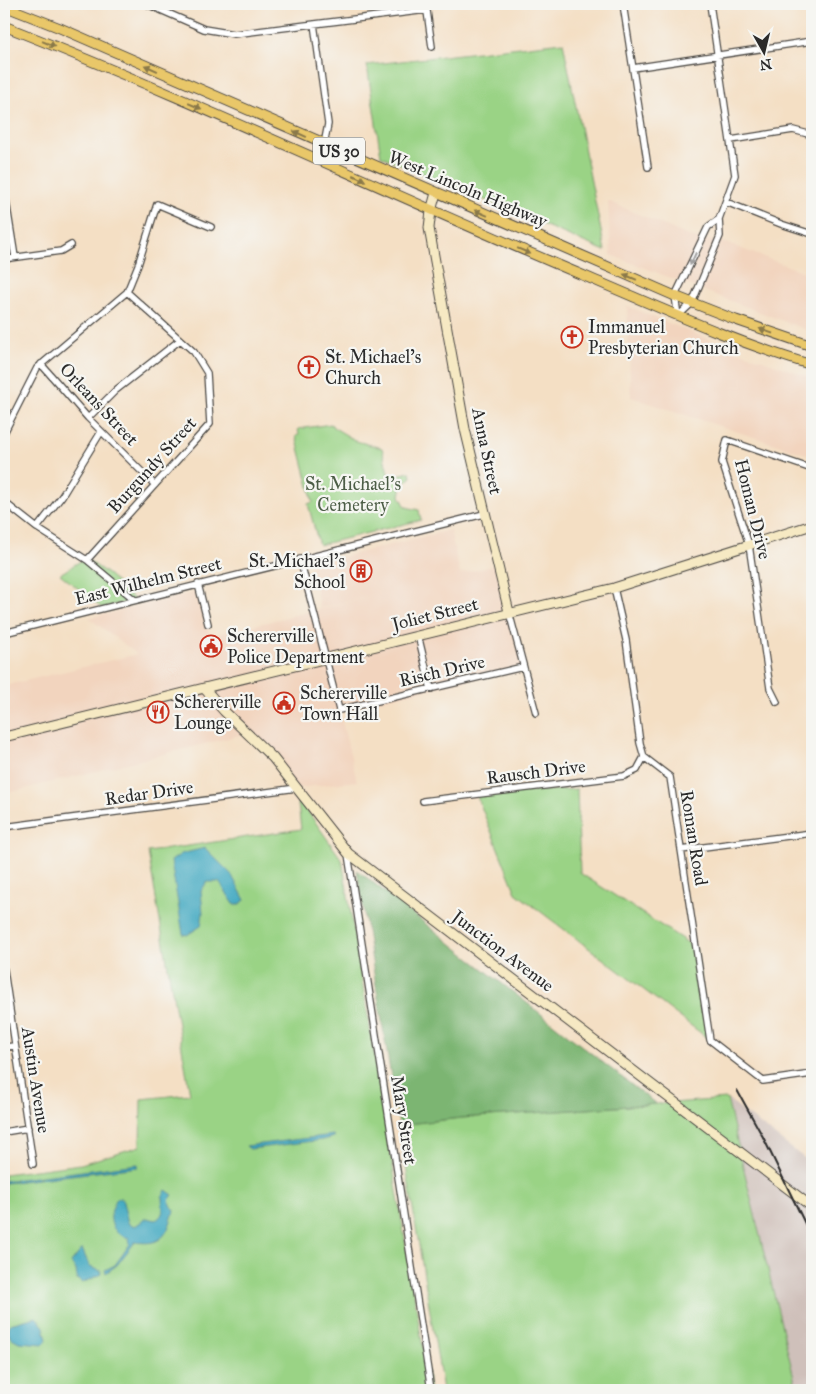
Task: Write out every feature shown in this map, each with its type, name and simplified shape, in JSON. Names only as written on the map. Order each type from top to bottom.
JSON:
[{"type":"main road","name":"West Lincoln Highway","points":[[4,6],[60,28],[324,145],[675,296],[812,346]]},
{"type":"main road","name":"West Lincoln Highway","points":[[4,26],[321,160],[431,211],[678,316],[760,348],[812,365]]},
{"type":"street","points":[[147,4],[216,32],[234,34],[427,7],[432,48]]},
{"type":"street","points":[[623,4],[648,167]]},
{"type":"street","points":[[678,316],[692,303],[720,236],[719,219],[735,175],[710,4]]},
{"type":"street","points":[[314,24],[328,124],[321,160]]},
{"type":"street","points":[[633,68],[812,41]]},
{"type":"street","points":[[731,140],[793,130],[812,135]]},
{"type":"street","points":[[4,188],[15,258]]},
{"type":"street","name":"Anna Street","points":[[436,193],[429,228],[453,367],[484,514],[536,714]]},
{"type":"street","points":[[726,202],[812,234]]},
{"type":"street","points":[[4,433],[37,368],[127,292],[157,204],[211,227]]},
{"type":"street","points":[[678,316],[675,296],[708,227],[719,219]]},
{"type":"street","points":[[4,259],[61,251],[71,245]]},
{"type":"street","name":"Burgundy Street","points":[[87,560],[210,424],[207,373],[194,352],[127,292]]},
{"type":"street","points":[[88,418],[116,390],[180,340]]},
{"type":"street","name":"Orleans Street","points":[[41,364],[101,432],[155,485]]},
{"type":"street","points":[[37,528],[62,496],[101,432]]},
{"type":"street","name":"Homan Drive","points":[[777,702],[770,688],[749,545],[722,462],[727,440],[812,469]]},
{"type":"street","points":[[4,502],[37,528],[87,560],[135,600]]},
{"type":"street","name":"East Wilhelm Street","points":[[4,633],[484,514]]},
{"type":"street","name":"Joliet Street","points":[[4,738],[509,612],[614,588],[812,525]]},
{"type":"street","points":[[300,560],[325,658]]},
{"type":"street","points":[[198,584],[208,624]]},
{"type":"street","points":[[614,588],[626,640],[640,742],[644,757]]},
{"type":"street","points":[[418,635],[431,689]]},
{"type":"street","name":"Risch Drive","points":[[325,658],[339,710],[523,667]]},
{"type":"street","name":"Junction Avenue","points":[[204,688],[224,711],[273,758],[348,853],[812,1207]]},
{"type":"street","name":"Rausch Drive","points":[[423,801],[624,776],[637,770],[644,757]]},
{"type":"street","name":"Roman Road","points":[[644,757],[670,777],[710,1040],[763,1081],[812,1074]]},
{"type":"street","name":"Redar Drive","points":[[4,827],[297,788]]},
{"type":"street","points":[[682,850],[812,833]]},
{"type":"street","name":"Mary Street","points":[[348,853],[431,1390]]},
{"type":"street","name":"Austin Avenue","points":[[4,970],[33,1164]]},
{"type":"street","points":[[4,1047],[15,1046]]},
{"type":"street","points":[[4,1132],[28,1128]]},
{"type":"shaded area","points":[[608,201],[693,238],[723,242],[812,275],[812,332],[611,255]]},
{"type":"shaded area","points":[[627,306],[727,347],[812,378],[812,456],[631,397]]},
{"type":"shaded area","points":[[450,530],[460,574],[497,565],[523,667],[339,710],[357,781],[297,788],[248,733],[4,794],[4,686],[137,654],[89,618],[200,591],[210,636],[377,595],[320,608],[310,565]]},
{"type":"shaded area","points":[[727,1099],[812,1164],[812,1390],[797,1390]]},
{"type":"green space","points":[[563,42],[605,251],[381,156],[367,65]]},
{"type":"green space","name":"St. Michael's Cemetery","points":[[331,424],[356,441],[382,448],[389,477],[410,472],[411,477],[402,485],[400,496],[406,507],[419,510],[421,520],[319,545],[308,504],[313,502],[296,436],[299,435],[298,429]]},
{"type":"green space","points":[[85,558],[109,575],[135,600],[102,608],[60,574]]},
{"type":"green space","points":[[577,789],[580,873],[696,948],[710,1040],[516,893],[476,794]]},
{"type":"green space","points":[[297,796],[342,860],[430,1390],[4,1390],[4,1174],[81,1164],[140,1146],[141,1099],[190,1094],[148,852],[301,829]]},
{"type":"green space","points":[[357,870],[656,1104],[461,1118],[399,1125]]},
{"type":"green space","points":[[727,1099],[797,1390],[443,1390],[399,1125],[461,1118]]},
{"type":"water","points":[[205,848],[231,874],[245,900],[240,904],[234,904],[219,882],[207,882],[201,891],[203,913],[201,926],[187,935],[183,934],[171,861],[181,854]]},
{"type":"water","points":[[333,1135],[334,1137],[322,1140],[250,1149],[246,1146]]},
{"type":"water","points":[[138,1164],[138,1167],[4,1183],[4,1181]]},
{"type":"water","points":[[166,1190],[173,1195],[169,1200],[174,1211],[166,1232],[158,1240],[152,1242],[135,1242],[117,1265],[106,1273],[105,1270],[115,1265],[130,1244],[129,1238],[117,1232],[111,1222],[112,1211],[117,1198],[122,1198],[128,1223],[135,1226],[147,1218],[156,1220],[159,1218],[163,1210],[162,1197]]},
{"type":"water","points":[[82,1249],[90,1267],[101,1271],[102,1274],[82,1283],[77,1279],[76,1270],[71,1263]]},
{"type":"water","points":[[36,1317],[44,1327],[47,1340],[44,1344],[19,1342],[10,1337],[8,1330],[10,1324]]},
{"type":"railway","points":[[737,1090],[763,1137],[812,1238]]},
{"type":"place","name":"Immanuel Presbyterian Church","points":[[572,337]]},
{"type":"place","name":"St. Michael's Church","points":[[309,367]]},
{"type":"place","name":"St. Michael's School","points":[[361,571]]},
{"type":"place","name":"Schererville Police Department","points":[[211,646]]},
{"type":"place","name":"Schererville Town Hall","points":[[284,703]]},
{"type":"place","name":"Schererville Lounge","points":[[158,712]]}]
